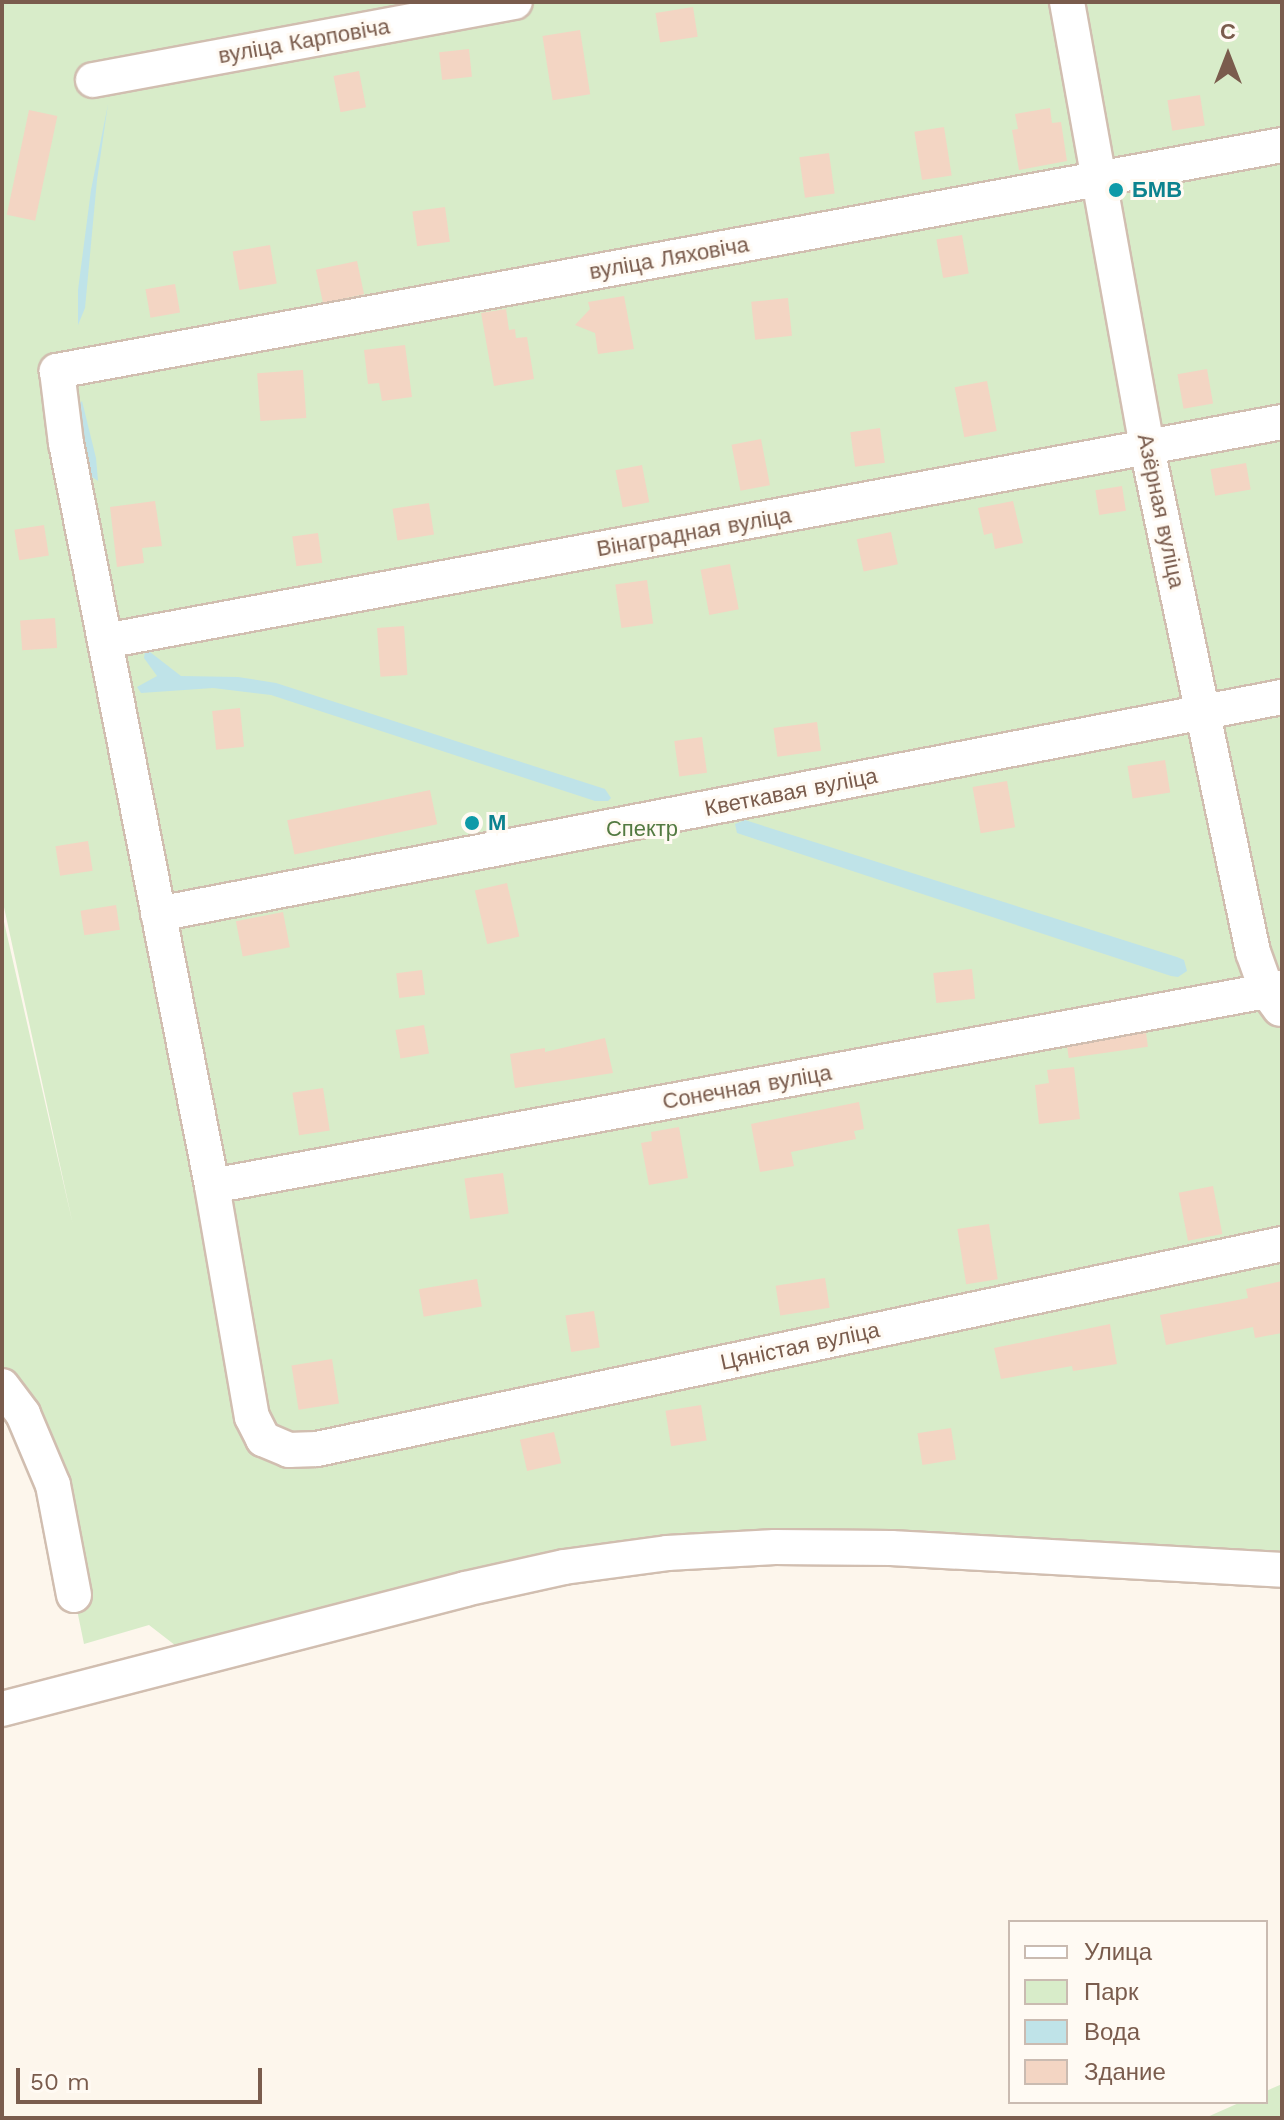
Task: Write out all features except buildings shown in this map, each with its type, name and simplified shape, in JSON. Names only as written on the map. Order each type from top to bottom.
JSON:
[{"type":"street","name":"вуліца Карповіча","points":[[93,80],[515,2]]},
{"type":"street","name":"Азёрная вуліца","points":[[1067,2],[1147,448],[1253,952],[1277,997]]},
{"type":"street","name":"вуліца Ляховіча","points":[[57,371],[1282,145]]},
{"type":"street","name":"Цяністая вуліца","points":[[57,371],[66,443],[212,1186],[256,1429],[273,1446],[289,1450],[317,1449],[1282,1244]]},
{"type":"street","name":"Вінаградная вуліца","points":[[105,641],[1282,422]]},
{"type":"street","name":"Кветкавая вуліца","points":[[158,914],[1282,697]]},
{"type":"street","name":"Сонечная вуліца","points":[[212,1186],[1277,997]]},
{"type":"street","points":[[2,1386],[23,1414],[53,1485],[74,1595]]},
{"type":"street","points":[[2,1709],[465,1589],[564,1567],[667,1553],[775,1547],[891,1548],[1282,1570]]},
{"type":"green space","name":"Спектр","points":[[2,2],[1282,2],[1282,1570],[668,1553],[189,1656],[149,1625],[84,1644],[74,1595],[2,1386],[2,913],[73,1225],[2,898]]},
{"type":"green space","points":[[1282,2084],[1282,2118],[1205,2118],[1236,2104],[1268,2104],[1268,2090]]},
{"type":"water","points":[[108,104],[97,180],[85,308],[78,325],[78,290],[91,190]]},
{"type":"water","points":[[82,401],[96,458],[98,481],[89,475],[80,438],[78,405]]},
{"type":"water","points":[[145,652],[150,652],[181,676],[238,677],[276,683],[605,789],[611,798],[595,801],[271,695],[213,688],[141,693],[137,687],[157,676],[144,658]]},
{"type":"water","points":[[745,820],[1177,957],[1184,960],[1187,971],[1178,977],[1171,976],[737,833],[735,824]]},
{"type":"place","name":"БМВ","points":[[1116,190]]},
{"type":"place","name":"М","points":[[472,823]]}]
